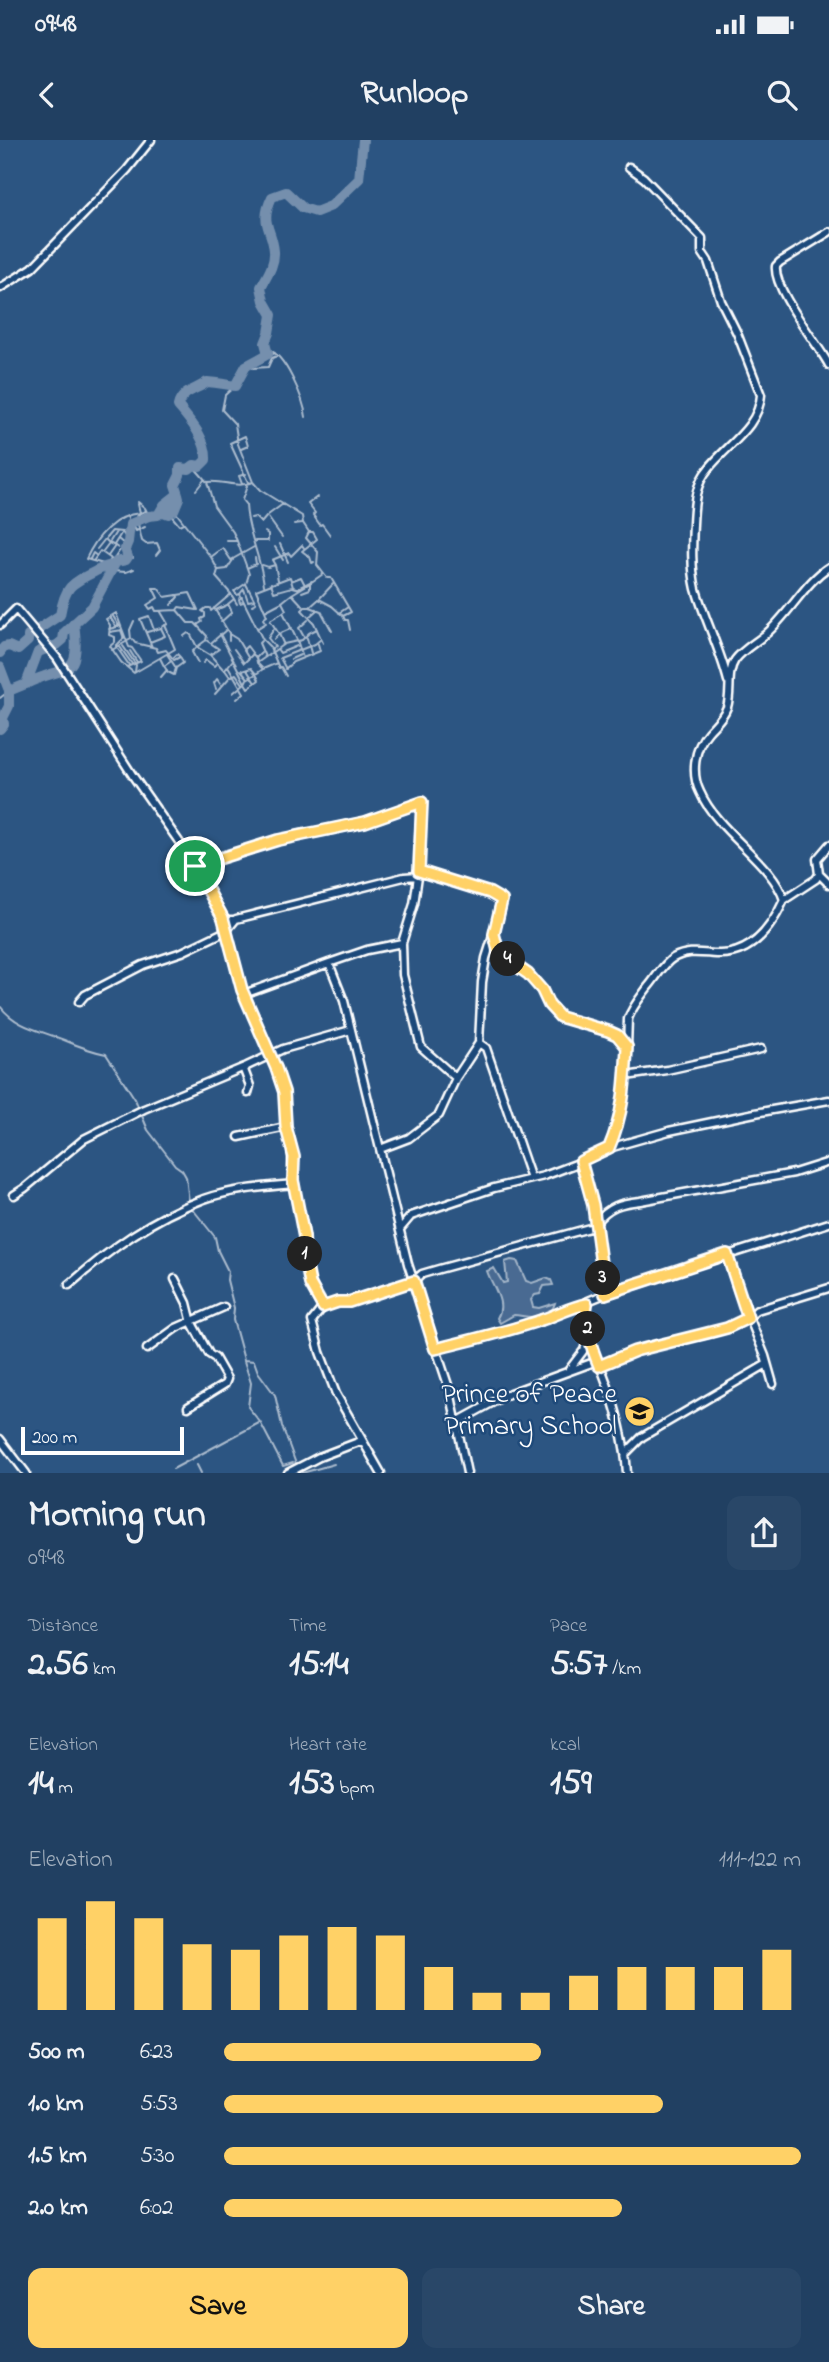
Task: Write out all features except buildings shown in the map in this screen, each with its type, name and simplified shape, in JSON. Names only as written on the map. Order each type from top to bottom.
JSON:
[{"type":"street","points":[[0,288],[32,268],[127,170],[151,140]]},
{"type":"street","points":[[629,167],[644,178],[702,238],[702,252],[708,261],[721,301],[737,333],[761,395],[761,405],[747,429],[708,468],[698,485],[694,502],[692,538],[696,586],[729,686]]},
{"type":"street","points":[[829,232],[780,262],[776,266],[775,274],[829,365]]},
{"type":"street","points":[[784,900],[775,881],[708,807],[695,779],[699,745],[726,710],[731,668],[736,659],[768,632],[819,573],[829,568]]},
{"type":"street","points":[[0,625],[16,609],[57,659],[195,866],[223,918],[244,994],[284,1092],[286,1127],[294,1157],[294,1184],[310,1284],[323,1307]]},
{"type":"street","points":[[195,866],[278,840],[365,822],[422,802],[414,904],[402,943],[403,975],[421,1047],[456,1078]]},
{"type":"street","points":[[609,1148],[624,1106],[628,1019],[631,1009],[670,960],[696,951],[717,954],[745,950],[771,925],[784,900],[817,879],[817,859],[829,845]]},
{"type":"street","points":[[223,918],[236,919],[418,873],[490,893],[502,900],[486,957],[479,1043],[456,1078],[434,1121],[409,1138],[380,1149]]},
{"type":"street","points":[[819,874],[829,884]]},
{"type":"street","points":[[79,1002],[86,995],[143,965],[182,952],[226,931],[236,919]]},
{"type":"street","points":[[494,934],[499,954],[528,974],[560,1017],[617,1035],[627,1047]]},
{"type":"street","points":[[244,994],[367,950],[402,943]]},
{"type":"street","points":[[329,963],[344,1001],[396,1214],[457,1422],[467,1473]]},
{"type":"street","points":[[14,1195],[84,1139],[139,1111],[283,1049],[351,1030]]},
{"type":"street","points":[[479,1043],[486,1048],[531,1179]]},
{"type":"street","points":[[626,1076],[667,1070],[761,1049]]},
{"type":"street","points":[[247,1066],[244,1070],[250,1086],[248,1093]]},
{"type":"street","points":[[396,1214],[411,1216],[494,1188],[531,1179],[609,1148],[669,1131],[829,1100]]},
{"type":"street","points":[[239,1137],[286,1127]]},
{"type":"street","points":[[581,1161],[597,1224],[605,1294]]},
{"type":"street","points":[[381,1473],[336,1394],[320,1352],[312,1321],[323,1307],[349,1302],[414,1281],[422,1274],[597,1224],[606,1210],[619,1203],[794,1173],[829,1162]]},
{"type":"street","points":[[69,1285],[136,1232],[190,1205],[234,1191],[294,1184]]},
{"type":"street","points":[[400,1228],[411,1216]]},
{"type":"street","points":[[627,1473],[616,1414],[589,1337],[585,1312],[588,1301],[829,1223]]},
{"type":"street","points":[[727,1254],[773,1384]]},
{"type":"street","points":[[175,1279],[187,1303],[192,1323],[227,1379],[225,1384],[188,1407]]},
{"type":"street","points":[[457,1422],[509,1393],[635,1351],[727,1328],[757,1311],[829,1288]]},
{"type":"street","points":[[435,1349],[510,1330],[544,1319],[566,1308],[587,1304]]},
{"type":"street","points":[[147,1349],[176,1328],[224,1307]]},
{"type":"street","points":[[564,1374],[584,1350],[589,1337]]},
{"type":"street","points":[[625,1454],[642,1437],[767,1363]]},
{"type":"street","points":[[0,1439],[26,1473]]},
{"type":"street","points":[[288,1473],[319,1457],[361,1441]]},
{"type":"shaded area","points":[[517,1261],[526,1281],[532,1283],[546,1278],[551,1280],[553,1285],[544,1286],[540,1294],[531,1300],[533,1307],[539,1308],[555,1303],[548,1314],[538,1317],[514,1315],[500,1323],[497,1318],[500,1300],[487,1271],[494,1268],[503,1283],[507,1282],[505,1262]]},
{"type":"waterway","points":[[0,729],[9,706],[9,691],[26,684],[38,652],[63,640],[64,633],[92,607],[116,562],[128,557],[125,549],[130,524],[158,515],[164,505],[178,494],[175,485],[180,468],[200,466],[206,460],[201,438],[178,406],[182,397],[207,382],[235,386],[246,366],[268,354],[265,343],[272,315],[264,301],[261,287],[274,256],[266,220],[272,197],[286,192],[303,208],[316,212],[331,206],[359,179],[363,140]]},
{"type":"waterway","points":[[267,349],[274,352],[287,368],[298,389],[306,417]]},
{"type":"waterway","points":[[266,357],[275,353]]},
{"type":"waterway","points":[[249,365],[253,368],[268,367],[272,358],[277,356]]},
{"type":"waterway","points":[[207,482],[240,485],[253,482],[238,444],[235,424],[222,410],[225,395],[235,386]]},
{"type":"waterway","points":[[241,449],[248,446],[245,436],[230,443],[248,482]]},
{"type":"waterway","points":[[193,466],[207,482],[214,506],[237,541]]},
{"type":"waterway","points":[[242,484],[239,476],[246,474]]},
{"type":"waterway","points":[[196,490],[204,480]]},
{"type":"waterway","points":[[253,482],[260,490],[302,516],[309,532],[306,538],[318,552],[317,565],[327,578],[331,578],[351,612],[343,616],[348,620],[350,630]]},
{"type":"waterway","points":[[247,486],[242,500],[246,505],[264,585]]},
{"type":"waterway","points":[[161,511],[168,514],[174,510],[178,494]]},
{"type":"waterway","points":[[317,497],[308,504],[320,525],[322,524],[330,535]]},
{"type":"waterway","points":[[138,502],[149,516]]},
{"type":"waterway","points":[[138,504],[140,513],[146,511]]},
{"type":"waterway","points":[[268,515],[283,504]]},
{"type":"waterway","points":[[174,510],[210,556]]},
{"type":"waterway","points":[[135,519],[140,513]]},
{"type":"waterway","points":[[116,562],[111,559],[107,565],[86,559],[107,528],[122,518],[140,513]]},
{"type":"waterway","points":[[169,513],[179,525],[183,523]]},
{"type":"waterway","points":[[127,516],[130,524]]},
{"type":"waterway","points":[[251,518],[255,517],[261,523],[267,516],[282,537]]},
{"type":"waterway","points":[[137,520],[142,541],[146,544],[157,543],[160,550],[156,555]]},
{"type":"waterway","points":[[132,523],[136,531],[145,527]]},
{"type":"waterway","points":[[294,524],[302,523]]},
{"type":"waterway","points":[[106,538],[112,531],[122,532],[126,538]]},
{"type":"waterway","points":[[97,549],[105,539],[109,543],[116,532]]},
{"type":"waterway","points":[[114,545],[122,532]]},
{"type":"waterway","points":[[255,541],[268,541],[268,534],[265,532]]},
{"type":"waterway","points":[[309,532],[313,532],[317,539],[302,551],[314,562]]},
{"type":"waterway","points":[[118,539],[124,544],[126,538],[129,539]]},
{"type":"waterway","points":[[227,541],[237,541],[247,568],[256,564],[255,558]]},
{"type":"waterway","points":[[103,551],[109,543],[115,546]]},
{"type":"waterway","points":[[114,559],[124,544],[126,546]]},
{"type":"waterway","points":[[280,544],[288,562]]},
{"type":"waterway","points":[[275,565],[272,560],[289,553],[291,556],[302,545],[304,548]]},
{"type":"waterway","points":[[108,556],[115,546],[118,548]]},
{"type":"waterway","points":[[197,625],[205,617],[202,611],[206,608],[211,611],[231,594],[216,577],[218,570],[211,557],[223,548],[231,560],[254,547]]},
{"type":"waterway","points":[[275,547],[283,560]]},
{"type":"waterway","points":[[94,560],[100,551],[110,558]]},
{"type":"waterway","points":[[90,559],[93,553],[97,556]]},
{"type":"waterway","points":[[128,557],[133,558]]},
{"type":"waterway","points":[[219,570],[227,569],[233,560]]},
{"type":"waterway","points":[[0,653],[4,647],[9,646],[18,650],[28,641],[28,636],[60,615],[64,597],[76,582],[104,567],[114,565]]},
{"type":"waterway","points":[[262,565],[275,565],[278,580]]},
{"type":"waterway","points":[[247,568],[249,574],[246,584],[256,603],[252,605]]},
{"type":"waterway","points":[[112,571],[126,572],[134,569]]},
{"type":"waterway","points":[[302,592],[310,589],[310,583],[323,574]]},
{"type":"waterway","points":[[282,602],[265,611],[256,590],[290,577],[293,587],[300,589]]},
{"type":"waterway","points":[[291,581],[301,577],[304,583]]},
{"type":"waterway","points":[[298,588],[312,581]]},
{"type":"waterway","points":[[271,583],[274,592],[292,587]]},
{"type":"waterway","points":[[303,606],[292,594],[310,583]]},
{"type":"waterway","points":[[235,591],[245,584]]},
{"type":"waterway","points":[[333,584],[319,599],[342,615]]},
{"type":"waterway","points":[[147,605],[158,598],[153,588],[158,588],[165,597],[190,593],[198,610]]},
{"type":"waterway","points":[[244,589],[248,601],[254,600]]},
{"type":"waterway","points":[[234,591],[237,595],[243,590]]},
{"type":"waterway","points":[[231,594],[237,604]]},
{"type":"waterway","points":[[240,594],[263,640],[270,647],[279,668],[281,667],[286,676]]},
{"type":"waterway","points":[[292,594],[282,602],[286,610],[283,612],[303,658]]},
{"type":"waterway","points":[[171,605],[177,595]]},
{"type":"waterway","points":[[242,597],[239,599],[240,603],[243,602]]},
{"type":"waterway","points":[[221,622],[232,612],[228,604],[234,599]]},
{"type":"waterway","points":[[319,599],[310,607],[321,611],[332,631]]},
{"type":"waterway","points":[[216,610],[227,605]]},
{"type":"waterway","points":[[148,606],[150,609],[154,607],[156,611],[177,610],[179,607],[197,610]]},
{"type":"waterway","points":[[310,607],[302,610],[314,623],[323,643]]},
{"type":"waterway","points":[[339,613],[348,607]]},
{"type":"waterway","points":[[214,608],[229,633],[229,641]]},
{"type":"waterway","points":[[177,610],[188,623],[195,623],[207,636],[206,640],[219,649],[210,655],[197,647],[192,652],[198,663]]},
{"type":"waterway","points":[[309,617],[317,610]]},
{"type":"waterway","points":[[258,628],[266,623],[263,619],[267,616],[265,611]]},
{"type":"waterway","points":[[127,667],[141,661],[129,647],[116,613],[106,619],[110,625],[109,635],[115,637],[115,642],[110,646],[121,662],[134,673],[175,649],[165,625],[168,624],[161,612]]},
{"type":"waterway","points":[[274,639],[279,634],[270,620],[282,613]]},
{"type":"waterway","points":[[113,616],[119,626]]},
{"type":"waterway","points":[[154,630],[149,616],[140,619],[152,647],[158,652],[166,650],[174,660],[180,657],[177,654],[174,657]]},
{"type":"waterway","points":[[110,617],[116,627]]},
{"type":"waterway","points":[[304,637],[299,628],[308,620]]},
{"type":"waterway","points":[[112,650],[131,639],[130,630],[134,621]]},
{"type":"waterway","points":[[26,684],[67,668],[72,663],[76,641],[74,623]]},
{"type":"waterway","points":[[150,642],[165,636],[161,628],[165,625]]},
{"type":"waterway","points":[[109,629],[121,626]]},
{"type":"waterway","points":[[147,632],[161,628]]},
{"type":"waterway","points":[[283,643],[279,634],[292,628]]},
{"type":"waterway","points":[[272,648],[275,647],[268,638],[274,629]]},
{"type":"waterway","points":[[257,663],[284,644],[302,640],[317,629]]},
{"type":"waterway","points":[[121,630],[124,639]]},
{"type":"waterway","points":[[110,632],[122,630]]},
{"type":"waterway","points":[[212,642],[226,630]]},
{"type":"waterway","points":[[184,636],[188,633],[191,635],[197,647],[205,641]]},
{"type":"waterway","points":[[220,634],[245,683],[256,674],[251,668],[242,671]]},
{"type":"waterway","points":[[229,634],[237,639],[249,659]]},
{"type":"waterway","points":[[116,646],[124,638]]},
{"type":"waterway","points":[[307,638],[311,653]]},
{"type":"waterway","points":[[132,639],[135,643],[152,647]]},
{"type":"waterway","points":[[286,669],[280,658],[321,639]]},
{"type":"waterway","points":[[261,641],[259,643],[265,657]]},
{"type":"waterway","points":[[285,669],[293,662],[320,651],[318,644]]},
{"type":"waterway","points":[[123,646],[136,665],[135,672]]},
{"type":"waterway","points":[[244,649],[247,646],[256,658]]},
{"type":"waterway","points":[[278,650],[280,653],[297,646]]},
{"type":"waterway","points":[[120,647],[132,664]]},
{"type":"waterway","points":[[118,649],[129,665]]},
{"type":"waterway","points":[[234,649],[244,663],[253,654]]},
{"type":"waterway","points":[[130,651],[137,662]]},
{"type":"waterway","points":[[257,662],[256,658],[261,653]]},
{"type":"waterway","points":[[164,666],[174,675],[176,668],[167,654]]},
{"type":"waterway","points":[[291,659],[300,655]]},
{"type":"waterway","points":[[211,656],[224,670]]},
{"type":"waterway","points":[[160,658],[164,666],[170,662]]},
{"type":"waterway","points":[[176,668],[183,663],[181,658]]},
{"type":"waterway","points":[[203,663],[206,660],[214,666],[217,663]]},
{"type":"waterway","points":[[232,661],[225,670],[230,677],[236,674],[243,684]]},
{"type":"waterway","points":[[258,664],[263,669],[277,663]]},
{"type":"waterway","points":[[228,666],[244,693],[237,699]]},
{"type":"waterway","points":[[0,667],[8,688]]},
{"type":"waterway","points":[[233,693],[245,683],[248,688],[259,680],[256,674],[263,669]]},
{"type":"waterway","points":[[161,677],[167,670]]},
{"type":"waterway","points":[[241,670],[247,677]]},
{"type":"waterway","points":[[247,670],[255,683]]},
{"type":"waterway","points":[[215,694],[230,677]]},
{"type":"waterway","points":[[216,689],[214,683],[217,679],[221,685]]},
{"type":"waterway","points":[[0,698],[9,691]]},
{"type":"waterway","points":[[0,1006],[29,1028],[106,1054],[135,1099],[148,1130],[186,1177],[189,1202]]},
{"type":"waterway","points":[[191,1207],[215,1237],[218,1251],[228,1271],[227,1280],[234,1308],[233,1320],[244,1360],[254,1361],[258,1372],[275,1395],[282,1426],[296,1464]]},
{"type":"waterway","points":[[244,1361],[251,1383],[248,1407],[260,1422],[283,1466],[293,1463]]},
{"type":"waterway","points":[[173,1469],[259,1423]]},
{"type":"waterway","points":[[302,1473],[334,1464]]},
{"type":"waterway","points":[[197,1465],[201,1473]]},
{"type":"place","name":"Prince of Peace Primary School","points":[[640,1411]]},
{"type":"route","points":[[422,802],[419,871],[490,893],[502,900],[494,934],[499,954],[528,974],[560,1017],[584,1022],[617,1035],[627,1047],[624,1106],[620,1123],[609,1148],[581,1161],[593,1205],[605,1294],[727,1254],[748,1318],[727,1328],[635,1351],[599,1366],[589,1337],[585,1312],[587,1304],[566,1308],[544,1319],[500,1333],[435,1349],[414,1281],[349,1302],[323,1307],[310,1284],[305,1258],[304,1237],[293,1180],[293,1148],[286,1127],[284,1092],[242,990],[223,918],[195,866],[278,840],[365,822],[422,802]]}]
